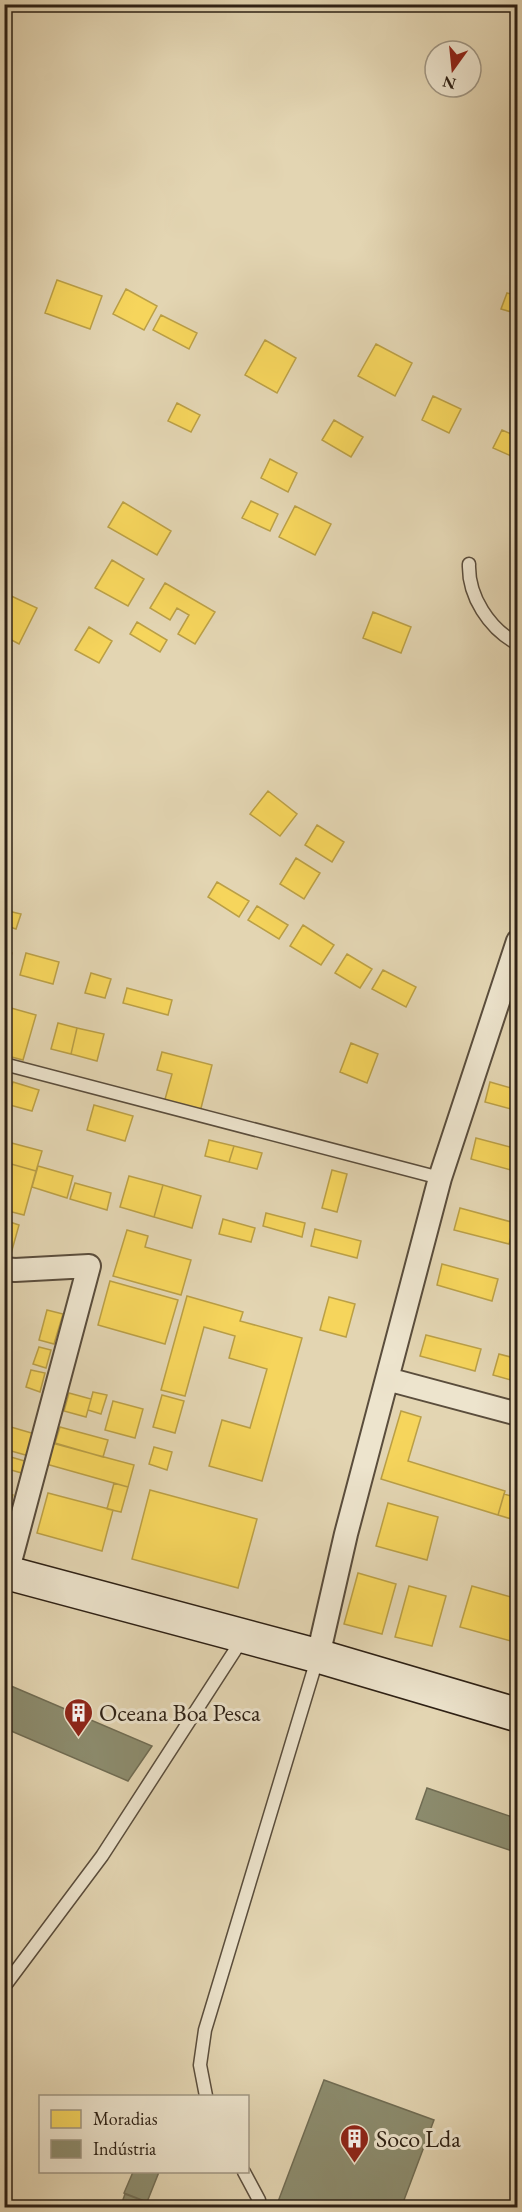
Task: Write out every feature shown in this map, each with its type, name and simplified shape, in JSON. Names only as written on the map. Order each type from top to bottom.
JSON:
[{"type":"street","points":[[318,1656],[346,1534],[440,1178],[508,1003],[518,940]]},
{"type":"street","points":[[4,1269],[89,1266],[6,1573],[318,1656],[518,1715]]},
{"type":"street","points":[[387,1378],[518,1414]]},
{"type":"lane","points":[[469,564],[469,574],[477,602],[489,621],[509,640],[518,644]]},
{"type":"lane","points":[[4,1064],[440,1178]]},
{"type":"lane","points":[[4,1987],[102,1856],[244,1636]]},
{"type":"lane","points":[[206,2095],[200,2065],[205,2030],[318,1656]]},
{"type":"lane","points":[[245,2173],[259,2200]]},
{"type":"building: Moradias","points":[[57,280],[102,296],[90,329],[45,313]]},
{"type":"building: Moradias","points":[[126,289],[157,306],[144,330],[113,314]]},
{"type":"building: Moradias","points":[[507,293],[518,296],[518,314],[501,309]]},
{"type":"building: Moradias","points":[[161,315],[197,333],[189,349],[153,330]]},
{"type":"building: Moradias","points":[[265,340],[296,358],[277,393],[245,375]]},
{"type":"building: Moradias","points":[[376,344],[412,363],[395,396],[358,376]]},
{"type":"building: Moradias","points":[[433,396],[461,409],[449,433],[422,420]]},
{"type":"building: Moradias","points":[[177,403],[200,415],[191,432],[168,421]]},
{"type":"building: Moradias","points":[[334,420],[363,437],[351,457],[322,440]]},
{"type":"building: Moradias","points":[[502,430],[518,437],[518,459],[493,448]]},
{"type":"building: Moradias","points":[[270,459],[297,473],[288,492],[261,478]]},
{"type":"building: Moradias","points":[[251,501],[278,514],[270,531],[242,518]]},
{"type":"building: Moradias","points":[[123,502],[171,531],[157,555],[108,527]]},
{"type":"building: Moradias","points":[[295,506],[331,524],[315,555],[279,537]]},
{"type":"building: Moradias","points":[[112,560],[144,579],[128,606],[95,588]]},
{"type":"building: Moradias","points":[[165,583],[215,612],[195,644],[178,634],[189,615],[177,608],[170,620],[150,608]]},
{"type":"building: Moradias","points":[[7,594],[37,608],[19,644],[4,636],[4,599]]},
{"type":"building: Moradias","points":[[373,612],[411,627],[401,653],[363,638]]},
{"type":"building: Moradias","points":[[137,622],[167,640],[160,652],[130,634]]},
{"type":"building: Moradias","points":[[89,627],[112,641],[99,663],[75,650]]},
{"type":"building: Moradias","points":[[268,791],[297,814],[280,836],[250,814]]},
{"type":"building: Moradias","points":[[317,825],[344,842],[332,862],[305,845]]},
{"type":"building: Moradias","points":[[296,858],[320,873],[304,899],[280,884]]},
{"type":"building: Moradias","points":[[217,882],[249,901],[239,917],[208,897]]},
{"type":"building: Moradias","points":[[257,906],[288,925],[279,939],[248,920]]},
{"type":"building: Moradias","points":[[4,910],[21,914],[16,929],[4,925]]},
{"type":"building: Moradias","points":[[303,925],[334,945],[321,965],[290,946]]},
{"type":"building: Moradias","points":[[4,951],[12,953],[6,972],[4,972]]},
{"type":"building: Moradias","points":[[26,953],[59,962],[53,984],[20,975]]},
{"type":"building: Moradias","points":[[347,954],[372,969],[360,988],[335,973]]},
{"type":"building: Moradias","points":[[383,970],[416,987],[406,1007],[372,989]]},
{"type":"building: Moradias","points":[[91,973],[111,979],[105,998],[85,993]]},
{"type":"building: Moradias","points":[[127,988],[172,1000],[168,1015],[123,1003]]},
{"type":"building: Moradias","points":[[4,1006],[36,1015],[23,1060],[4,1055]]},
{"type":"building: Moradias","points":[[58,1023],[77,1028],[71,1054],[51,1049]]},
{"type":"building: Moradias","points":[[77,1028],[104,1034],[97,1061],[71,1054]]},
{"type":"building: Moradias","points":[[351,1043],[378,1054],[367,1083],[340,1072]]},
{"type":"building: Moradias","points":[[162,1052],[212,1065],[200,1112],[164,1103],[172,1074],[157,1070]]},
{"type":"building: Moradias","points":[[4,1082],[12,1084],[6,1104],[4,1103]]},
{"type":"building: Moradias","points":[[13,1082],[39,1090],[32,1111],[6,1104]]},
{"type":"building: Moradias","points":[[490,1082],[518,1090],[518,1111],[485,1102]]},
{"type":"building: Moradias","points":[[94,1105],[133,1116],[125,1141],[87,1130]]},
{"type":"building: Moradias","points":[[476,1138],[518,1149],[518,1172],[471,1159]]},
{"type":"building: Moradias","points":[[209,1140],[234,1146],[229,1162],[205,1156]]},
{"type":"building: Moradias","points":[[4,1141],[42,1151],[36,1171],[4,1162]]},
{"type":"building: Moradias","points":[[234,1146],[262,1153],[257,1169],[229,1162]]},
{"type":"building: Moradias","points":[[4,1162],[36,1171],[24,1215],[4,1210]]},
{"type":"building: Moradias","points":[[38,1166],[73,1176],[67,1198],[32,1187]]},
{"type":"building: Moradias","points":[[332,1170],[347,1174],[337,1212],[322,1208]]},
{"type":"building: Moradias","points":[[129,1176],[163,1185],[154,1217],[120,1207]]},
{"type":"building: Moradias","points":[[75,1183],[111,1193],[107,1210],[70,1199]]},
{"type":"building: Moradias","points":[[163,1185],[201,1196],[192,1228],[154,1217]]},
{"type":"building: Moradias","points":[[460,1208],[515,1223],[509,1244],[454,1230]]},
{"type":"building: Moradias","points":[[266,1213],[305,1223],[302,1237],[263,1226]]},
{"type":"building: Moradias","points":[[223,1219],[255,1228],[251,1242],[219,1234]]},
{"type":"building: Moradias","points":[[4,1220],[19,1225],[9,1261],[4,1259]]},
{"type":"building: Moradias","points":[[315,1229],[361,1241],[357,1258],[311,1246]]},
{"type":"building: Moradias","points":[[127,1230],[148,1236],[145,1247],[191,1260],[181,1295],[113,1276]]},
{"type":"building: Moradias","points":[[442,1264],[498,1279],[492,1301],[437,1285]]},
{"type":"building: Moradias","points":[[110,1281],[178,1300],[165,1344],[98,1325]]},
{"type":"building: Moradias","points":[[187,1296],[243,1312],[240,1321],[302,1338],[262,1481],[209,1466],[222,1420],[250,1428],[267,1369],[229,1358],[235,1336],[204,1327],[185,1396],[161,1390]]},
{"type":"building: Moradias","points":[[329,1297],[355,1304],[346,1337],[320,1330]]},
{"type":"building: Moradias","points":[[47,1310],[63,1314],[54,1344],[39,1340]]},
{"type":"building: Moradias","points":[[426,1335],[481,1349],[475,1371],[420,1356]]},
{"type":"building: Moradias","points":[[39,1347],[51,1350],[46,1368],[33,1364]]},
{"type":"building: Moradias","points":[[499,1354],[518,1359],[518,1382],[493,1375]]},
{"type":"building: Moradias","points":[[31,1370],[45,1373],[40,1392],[26,1387]]},
{"type":"building: Moradias","points":[[93,1392],[107,1395],[101,1414],[88,1410]]},
{"type":"building: Moradias","points":[[69,1393],[91,1399],[86,1417],[64,1411]]},
{"type":"building: Moradias","points":[[162,1395],[184,1401],[175,1433],[153,1427]]},
{"type":"building: Moradias","points":[[113,1401],[143,1409],[135,1438],[105,1430]]},
{"type":"building: Moradias","points":[[401,1411],[421,1417],[408,1461],[505,1491],[498,1515],[381,1479]]},
{"type":"building: Moradias","points":[[4,1425],[35,1434],[29,1456],[4,1449]]},
{"type":"building: Moradias","points":[[60,1427],[108,1440],[103,1457],[55,1443]]},
{"type":"building: Moradias","points":[[52,1443],[134,1465],[128,1487],[46,1464]]},
{"type":"building: Moradias","points":[[154,1447],[172,1452],[167,1470],[149,1464]]},
{"type":"building: Moradias","points":[[4,1455],[28,1462],[25,1474],[4,1468]]},
{"type":"building: Moradias","points":[[114,1483],[128,1487],[121,1512],[107,1509]]},
{"type":"building: Moradias","points":[[150,1490],[257,1519],[238,1588],[132,1559]]},
{"type":"building: Moradias","points":[[4,1492],[13,1495],[4,1525]]},
{"type":"building: Moradias","points":[[48,1493],[113,1510],[102,1551],[37,1533]]},
{"type":"building: Moradias","points":[[504,1494],[518,1498],[518,1521],[498,1515]]},
{"type":"building: Moradias","points":[[388,1503],[438,1517],[427,1560],[376,1546]]},
{"type":"building: Moradias","points":[[358,1573],[396,1584],[382,1634],[344,1624]]},
{"type":"building: Moradias","points":[[409,1586],[446,1596],[432,1646],[395,1637]]},
{"type":"building: Moradias","points":[[472,1586],[518,1599],[518,1643],[460,1627]]},
{"type":"building: Indústria","name":"Oceana Boa Pesca","points":[[4,1683],[152,1746],[128,1781],[4,1728]]},
{"type":"building: Indústria","points":[[427,1788],[518,1819],[518,1853],[416,1819]]},
{"type":"building: Indústria","name":"Soco Lda","points":[[324,2080],[434,2120],[401,2208],[276,2207]]},
{"type":"building: Indústria","points":[[133,2173],[159,2173],[147,2202],[124,2193]]},
{"type":"building: Indústria","points":[[125,2194],[147,2202],[145,2208],[120,2208]]},
{"type":"place","name":"Oceana Boa Pesca","points":[[78,1738]]},
{"type":"place","name":"Soco Lda","points":[[355,2164]]}]
